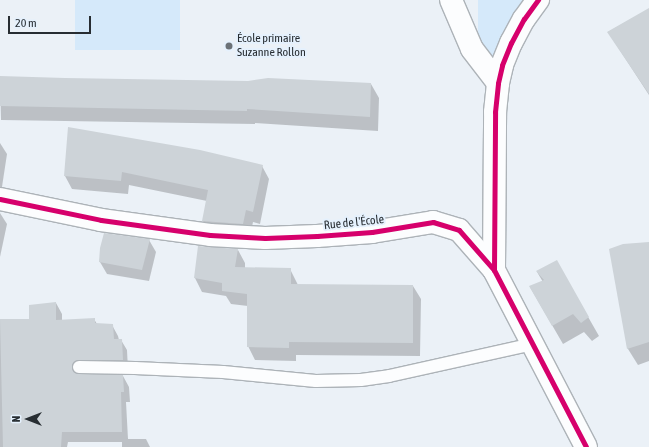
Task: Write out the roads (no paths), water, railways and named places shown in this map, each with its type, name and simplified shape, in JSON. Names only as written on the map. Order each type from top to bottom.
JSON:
[{"type":"street","points":[[451,0],[472,49],[498,83]]},
{"type":"street","points":[[494,270],[495,112],[498,83],[502,65],[511,42],[524,19],[538,0]]},
{"type":"street","name":"Rue de l'École","points":[[0,199],[101,220],[210,235],[265,238],[372,232],[433,222],[459,230],[494,270],[586,447]]},
{"type":"lane","points":[[79,368],[135,368],[223,372],[316,381],[361,380],[389,376],[533,344]]},
{"type":"place","name":"École primaire Suzanne Rollon","points":[[229,46]]}]
